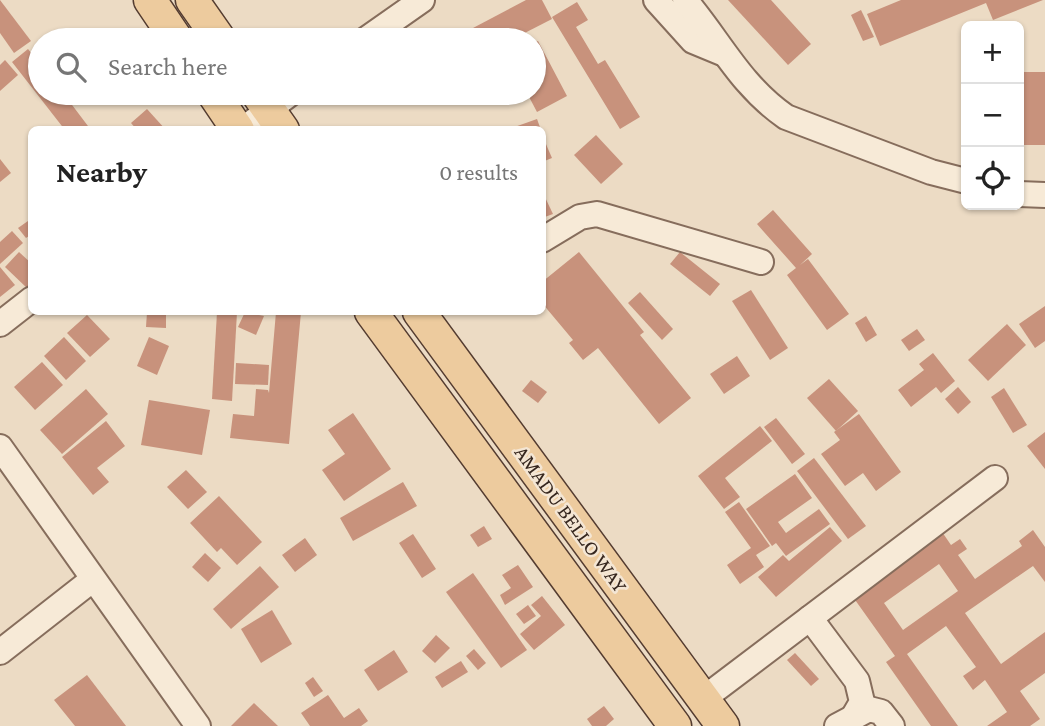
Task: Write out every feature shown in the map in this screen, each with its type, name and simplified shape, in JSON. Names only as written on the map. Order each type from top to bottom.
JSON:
[{"type":"main road","points":[[150,0],[169,28]]},
{"type":"main road","points":[[192,0],[212,28]]},
{"type":"main road","points":[[222,105],[237,126]]},
{"type":"main road","name":"AMADU BELLO WAY","points":[[373,315],[675,726]]},
{"type":"main road","name":"AMADU BELLO WAY","points":[[422,315],[723,726]]},
{"type":"street","points":[[382,28],[422,0]]},
{"type":"street","points":[[656,0],[693,41],[722,53]]},
{"type":"street","points":[[685,0],[707,25],[722,53],[768,105],[786,117],[931,172],[961,180]]},
{"type":"street","points":[[246,126],[275,106]]},
{"type":"street","points":[[1024,194],[1045,195]]},
{"type":"street","points":[[546,238],[580,218],[597,214],[761,262]]},
{"type":"street","points":[[0,324],[28,302]]},
{"type":"street","points":[[0,447],[198,726]]},
{"type":"street","points":[[703,699],[995,478]]},
{"type":"street","points":[[0,652],[92,580]]},
{"type":"street","points":[[810,618],[857,681],[862,702],[846,720]]},
{"type":"street","points":[[846,720],[869,709],[881,712],[892,726]]},
{"type":"building","points":[[0,0],[28,37],[28,43],[14,53],[0,33]]},
{"type":"building","points":[[526,0],[542,0],[552,19],[534,28],[473,28]]},
{"type":"building","points":[[728,0],[771,0],[811,44],[788,65]]},
{"type":"building","points":[[901,0],[1043,0],[993,20],[986,3],[880,46],[867,14]]},
{"type":"building","points":[[577,2],[588,20],[576,27],[598,64],[605,60],[640,117],[620,129],[552,17]]},
{"type":"building","points":[[861,10],[874,37],[863,41],[851,15]]},
{"type":"building","points":[[28,49],[28,83],[12,62]]},
{"type":"building","points":[[546,56],[567,96],[537,112],[533,105],[546,105]]},
{"type":"building","points":[[5,60],[18,75],[0,91],[0,65]]},
{"type":"building","points":[[1024,72],[1045,72],[1045,145],[1024,145]]},
{"type":"building","points":[[46,105],[72,105],[88,126],[62,126]]},
{"type":"building","points":[[147,109],[162,126],[134,126],[131,123]]},
{"type":"building","points":[[537,119],[540,126],[517,126]]},
{"type":"building","points":[[596,135],[623,164],[601,184],[574,155]]},
{"type":"building","points":[[546,144],[552,158],[546,160]]},
{"type":"building","points":[[0,159],[11,173],[0,182]]},
{"type":"building","points":[[546,199],[553,214],[546,217]]},
{"type":"building","points":[[773,210],[812,254],[800,265],[808,259],[849,314],[827,330],[787,275],[796,268],[757,224]]},
{"type":"building","points":[[28,221],[28,237],[26,238],[18,228]]},
{"type":"building","points":[[12,231],[23,243],[0,264],[0,242]]},
{"type":"building","points":[[19,252],[28,260],[28,289],[5,267]]},
{"type":"building","points":[[579,252],[644,332],[640,335],[691,398],[659,424],[598,348],[583,360],[569,343],[573,340],[546,308],[546,279]]},
{"type":"building","points":[[680,252],[720,284],[710,296],[670,264]]},
{"type":"building","points":[[0,267],[15,285],[0,297]]},
{"type":"building","points":[[751,290],[788,348],[770,360],[732,301]]},
{"type":"building","points":[[640,292],[673,329],[662,340],[628,303]]},
{"type":"building","points":[[1045,306],[1045,341],[1035,348],[1019,324]]},
{"type":"building","points":[[87,315],[110,339],[90,357],[67,333]]},
{"type":"building","points":[[147,315],[166,315],[166,328],[146,327]]},
{"type":"building","points":[[217,315],[237,315],[232,401],[212,399]]},
{"type":"building","points":[[244,315],[264,316],[256,335],[238,327]]},
{"type":"building","points":[[276,315],[301,315],[289,444],[230,438],[233,414],[254,416],[256,389],[268,390],[269,393]]},
{"type":"building","points":[[866,316],[877,335],[866,342],[855,323]]},
{"type":"building","points":[[1007,324],[1026,345],[988,381],[968,360]]},
{"type":"building","points":[[917,329],[925,340],[909,351],[901,340]]},
{"type":"building","points":[[64,337],[86,361],[66,380],[44,356]]},
{"type":"building","points":[[149,337],[169,346],[157,375],[137,366]]},
{"type":"building","points":[[933,353],[955,381],[941,393],[936,387],[911,407],[898,390],[924,370],[919,364]]},
{"type":"building","points":[[737,356],[750,376],[724,394],[710,374]]},
{"type":"building","points":[[42,362],[63,385],[35,410],[14,387]]},
{"type":"building","points":[[236,363],[269,365],[268,385],[235,384]]},
{"type":"building","points":[[829,379],[858,411],[836,431],[807,398]]},
{"type":"building","points":[[531,380],[547,392],[538,403],[522,391]]},
{"type":"building","points":[[958,387],[971,402],[958,414],[945,399]]},
{"type":"building","points":[[1004,388],[1027,425],[1013,433],[991,397]]},
{"type":"building","points":[[86,389],[108,414],[62,454],[40,430]]},
{"type":"building","points":[[149,400],[210,410],[202,455],[141,445]]},
{"type":"building","points":[[353,413],[391,469],[344,501],[322,470],[345,454],[328,430]]},
{"type":"building","points":[[859,414],[901,472],[876,491],[863,473],[845,486],[821,454],[840,440],[834,432]]},
{"type":"building","points":[[776,418],[805,454],[792,464],[764,427]]},
{"type":"building","points":[[106,421],[125,446],[97,468],[109,482],[93,495],[62,457]]},
{"type":"building","points":[[760,426],[772,441],[725,478],[740,497],[724,509],[698,476]]},
{"type":"building","points":[[1045,432],[1045,469],[1027,446]]},
{"type":"building","points":[[814,458],[866,526],[848,539],[797,471]]},
{"type":"building","points":[[186,470],[207,492],[188,509],[167,487]]},
{"type":"building","points":[[795,474],[812,498],[778,522],[786,533],[819,509],[830,524],[786,556],[776,543],[772,546],[746,509]]},
{"type":"building","points":[[403,482],[417,506],[353,541],[340,518]]},
{"type":"building","points":[[219,496],[262,542],[237,565],[221,548],[217,552],[190,523]]},
{"type":"building","points":[[739,502],[770,546],[756,555],[764,567],[740,584],[727,565],[751,548],[725,512]]},
{"type":"building","points":[[484,526],[492,539],[478,547],[470,535]]},
{"type":"building","points":[[830,527],[842,541],[776,597],[758,577],[783,555],[789,561]]},
{"type":"building","points":[[940,529],[951,545],[960,539],[967,549],[958,555],[975,579],[1022,546],[1019,541],[1033,530],[1045,547],[1045,582],[1033,566],[965,613],[1001,664],[1045,632],[1045,673],[1020,691],[1040,719],[1030,726],[987,726],[1007,712],[985,680],[973,690],[963,676],[976,667],[946,626],[907,654],[958,726],[931,726],[886,662],[895,656],[853,597],[929,544],[925,539]],"holes":[[[939,564],[958,591],[903,630],[884,603]]]},
{"type":"building","points":[[413,534],[436,569],[422,578],[399,543]]},
{"type":"building","points":[[305,538],[317,555],[295,572],[282,555]]},
{"type":"building","points":[[205,553],[221,568],[208,582],[192,567]]},
{"type":"building","points":[[518,565],[533,587],[505,605],[500,595],[511,588],[502,575]]},
{"type":"building","points":[[260,566],[279,587],[231,629],[213,609]]},
{"type":"building","points":[[473,573],[527,650],[501,668],[446,592]]},
{"type":"building","points":[[542,596],[565,625],[534,650],[520,634],[541,616],[531,605]]},
{"type":"building","points":[[528,605],[536,616],[524,624],[516,614]]},
{"type":"building","points":[[272,610],[292,644],[261,663],[241,629]]},
{"type":"building","points":[[436,635],[450,648],[435,663],[422,651]]},
{"type":"building","points":[[474,649],[486,663],[478,670],[466,656]]},
{"type":"building","points":[[394,650],[408,672],[378,691],[364,670]]},
{"type":"building","points":[[795,653],[819,679],[811,686],[787,660]]},
{"type":"building","points":[[461,661],[468,672],[442,688],[435,677]]},
{"type":"building","points":[[87,675],[126,726],[75,726],[54,700]]},
{"type":"building","points":[[313,677],[323,691],[314,697],[305,683]]},
{"type":"building","points":[[328,695],[344,718],[359,708],[368,721],[361,726],[310,726],[301,713]]},
{"type":"building","points":[[254,703],[278,726],[231,726]]},
{"type":"building","points":[[604,706],[614,719],[606,726],[592,726],[587,719]]}]
